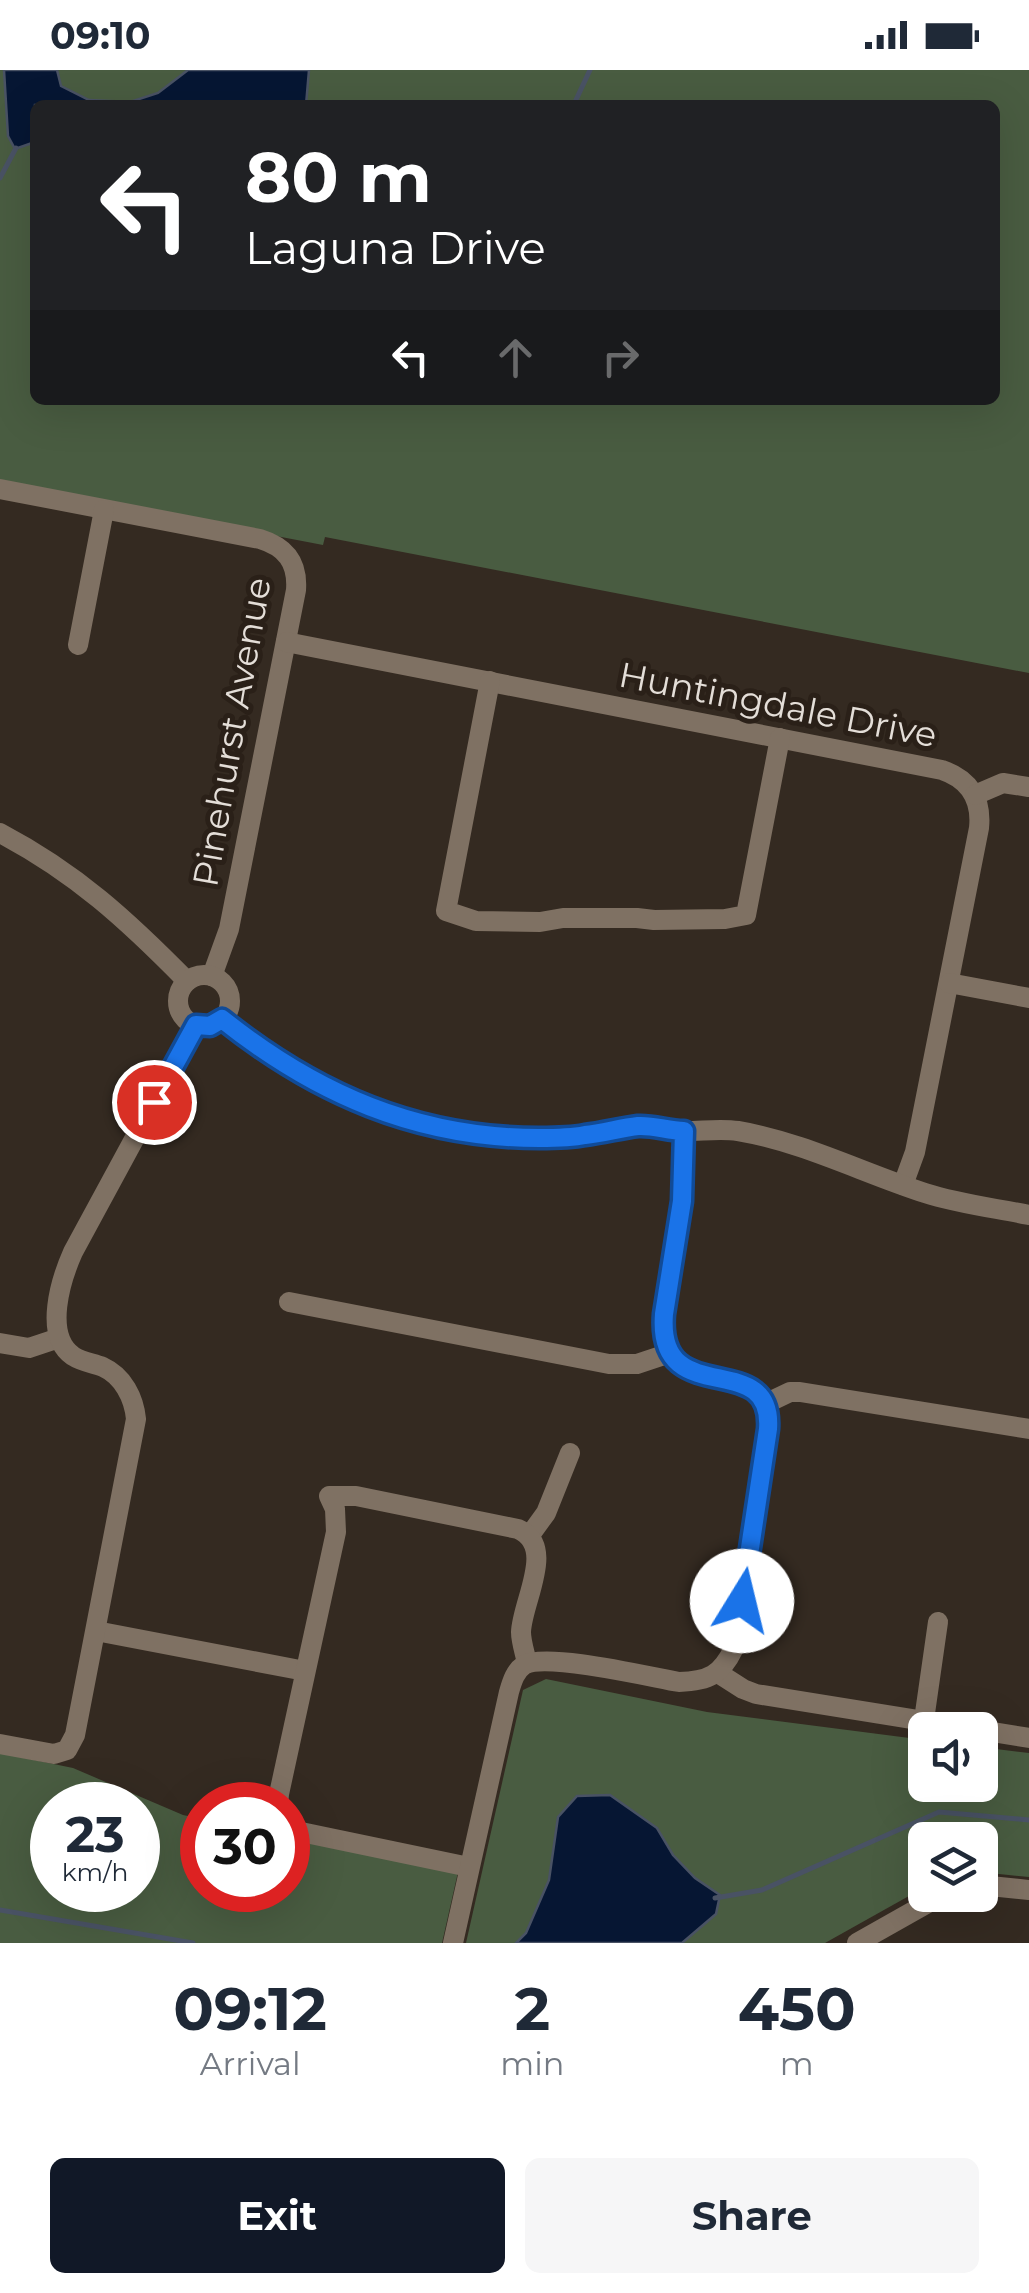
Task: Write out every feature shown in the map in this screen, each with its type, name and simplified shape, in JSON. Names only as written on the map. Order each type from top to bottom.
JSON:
[{"type":"street","name":"Pinehurst Avenue","points":[[0,490],[260,539],[280,546],[294,566],[297,582],[230,929],[212,976]]},
{"type":"street","points":[[78,645],[104,510]]},
{"type":"street","name":"Huntingdale Drive","points":[[286,642],[942,770],[960,778],[975,795]]},
{"type":"street","points":[[490,681],[446,911],[466,920],[725,920],[746,915],[780,738]]},
{"type":"street","points":[[902,1185],[915,1152],[979,828],[980,808],[975,795],[1003,784],[1029,787]]},
{"type":"street","points":[[0,833],[59,867],[108,904],[187,981]]},
{"type":"street","points":[[203,974],[224,984],[230,998],[222,1019],[210,1026],[189,1022],[180,1010],[179,994],[187,981],[203,974]]},
{"type":"street","points":[[949,983],[1029,998]]},
{"type":"street","points":[[222,1019],[316,1083],[377,1110],[422,1123],[482,1135],[535,1138],[584,1136],[639,1126],[684,1131],[726,1129],[770,1138],[940,1197],[1029,1215]]},
{"type":"street","points":[[0,1744],[54,1754],[70,1746],[75,1735],[134,1435],[135,1412],[129,1392],[120,1380],[105,1368],[73,1356],[60,1338],[56,1318],[70,1259],[196,1025]]},
{"type":"street","points":[[453,1943],[517,1671],[527,1664],[554,1661],[680,1682],[705,1679],[718,1672],[734,1648],[768,1412],[755,1391],[742,1383],[687,1370],[666,1344],[663,1324],[682,1201],[684,1131]]},
{"type":"street","points":[[289,1302],[609,1364],[637,1364],[670,1353]]},
{"type":"street","points":[[0,1343],[29,1348],[60,1338]]},
{"type":"street","points":[[765,1404],[790,1392],[800,1392],[1029,1429]]},
{"type":"street","points":[[530,1535],[546,1512],[570,1454]]},
{"type":"street","points":[[283,1782],[336,1532],[335,1509],[329,1496],[356,1496],[518,1528],[530,1535],[537,1553],[522,1627],[527,1664]]},
{"type":"street","points":[[925,1712],[938,1622]]},
{"type":"street","points":[[96,1631],[305,1671]]},
{"type":"street","points":[[718,1672],[756,1694],[908,1718]]},
{"type":"street","points":[[998,1733],[1029,1738]]},
{"type":"street","points":[[310,1834],[469,1867]]},
{"type":"street","points":[[998,1887],[1029,1890]]},
{"type":"street","points":[[857,1943],[912,1912]]},
{"type":"green space","points":[[0,70],[1029,70],[1029,673],[325,537],[323,545],[0,483]]},
{"type":"green space","points":[[546,1679],[707,1712],[908,1738],[908,1802],[998,1802],[998,1749],[1029,1753],[1029,1877],[998,1874],[998,1822],[908,1822],[908,1897],[825,1943],[466,1943],[523,1690]]},
{"type":"green space","points":[[0,1753],[73,1768],[106,1782],[30,1782],[30,1912],[160,1912],[160,1805],[180,1814],[180,1912],[310,1912],[310,1842],[458,1872],[442,1943],[0,1943]]},
{"type":"water","points":[[4,70],[57,70],[61,86],[89,100],[30,100],[30,144],[15,149],[8,136]]},
{"type":"water","points":[[188,70],[309,70],[306,100],[136,100],[158,93]]},
{"type":"water","points":[[610,1795],[657,1828],[673,1855],[695,1878],[720,1895],[716,1914],[682,1943],[516,1943],[526,1933],[549,1880],[558,1817],[577,1796]]},
{"type":"waterway","points":[[576,100],[590,70]]},
{"type":"waterway","points":[[0,178],[16,148]]},
{"type":"waterway","points":[[715,1898],[762,1890],[939,1812],[1029,1820]]},
{"type":"waterway","points":[[0,1910],[193,1943]]},
{"type":"route","points":[[154,1102],[196,1025],[210,1026],[222,1019],[316,1083],[377,1110],[446,1129],[535,1138],[584,1136],[639,1126],[684,1131],[682,1201],[664,1314],[666,1344],[687,1370],[742,1383],[755,1391],[768,1412],[742,1601]]}]
